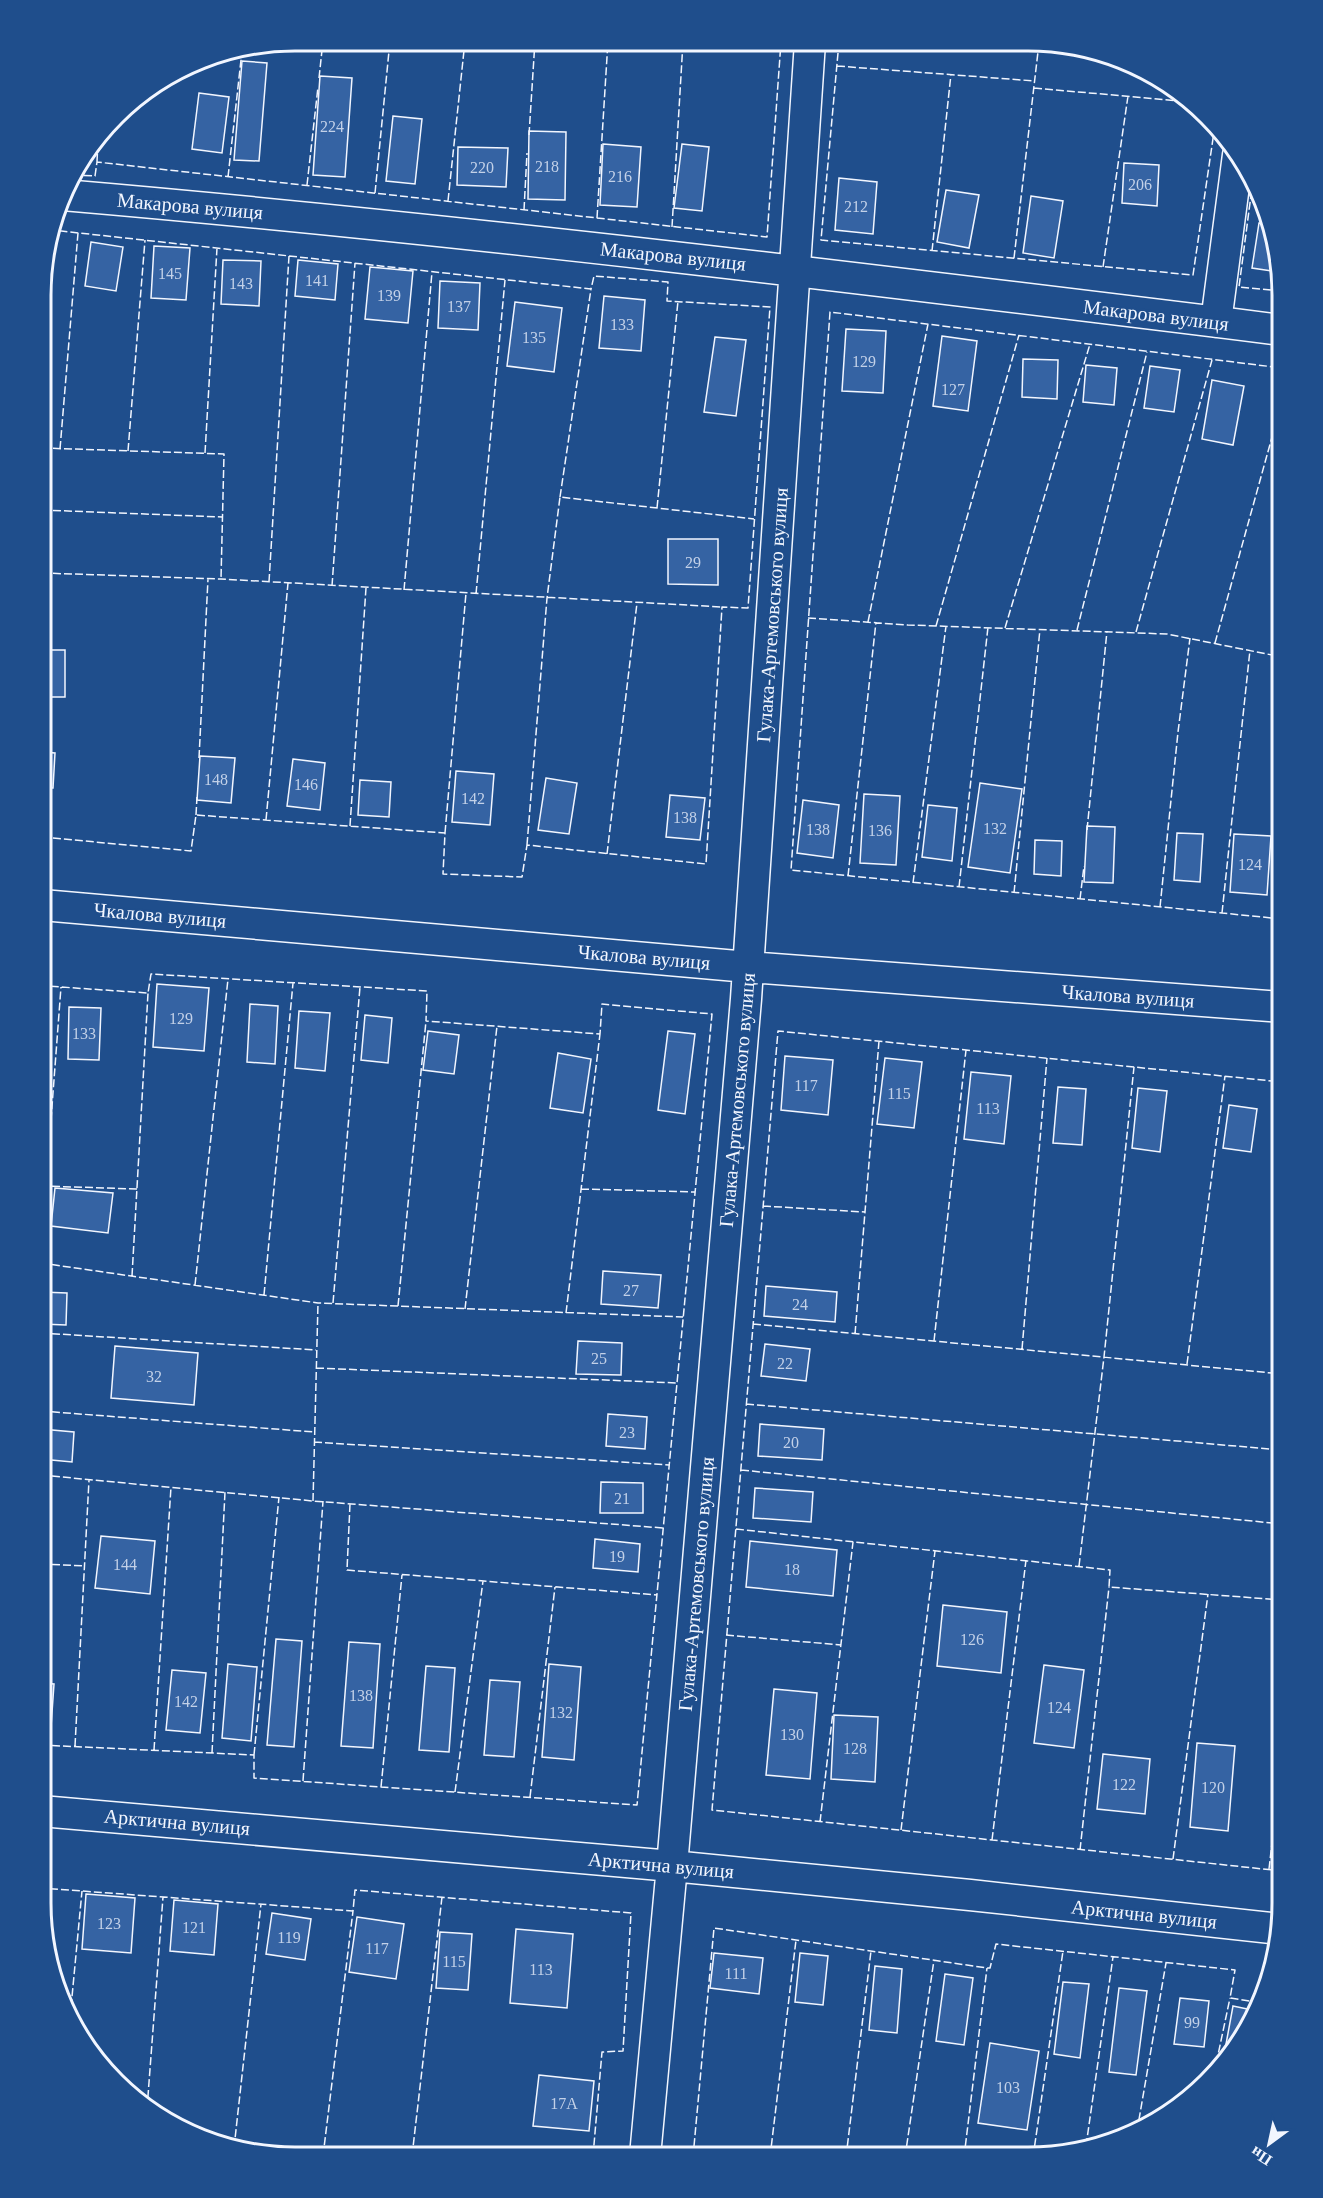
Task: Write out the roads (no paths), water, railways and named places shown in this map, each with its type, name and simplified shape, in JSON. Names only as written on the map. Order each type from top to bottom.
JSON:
[{"type":"street","name":"Гулака-Артемовського вулиця","points":[[646,2147],[672,1866],[748,967],[809,51]]},
{"type":"street","points":[[1216,322],[1236,168]]},
{"type":"street","name":"Макарова вулиця","points":[[72,196],[266,213],[795,269],[1272,329]]},
{"type":"street","name":"Чкалова вулиця","points":[[51,906],[748,967],[1272,1006]]},
{"type":"street","name":"Арктична вулиця","points":[[51,1811],[672,1866],[970,1895],[1270,1928]]}]
